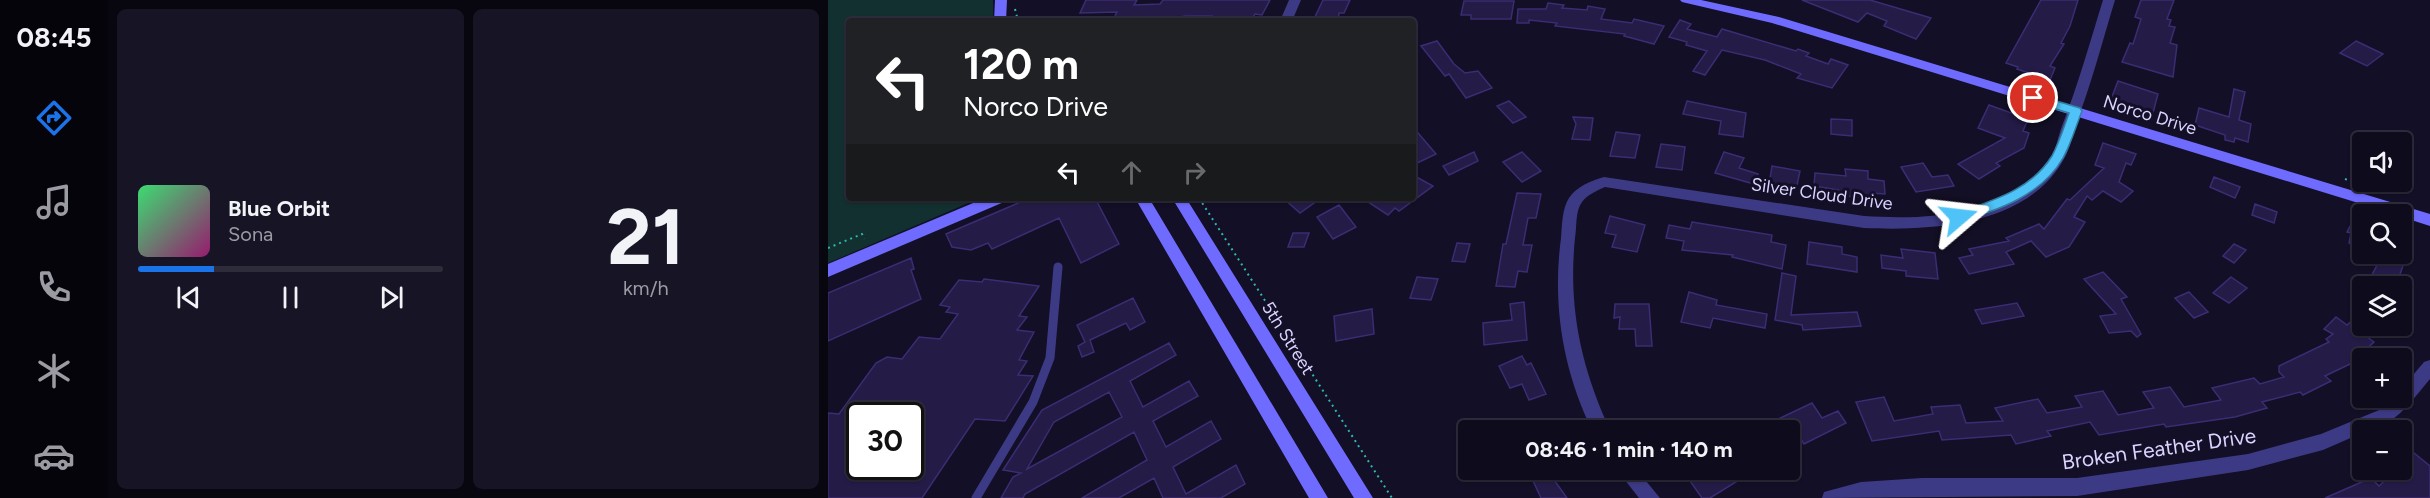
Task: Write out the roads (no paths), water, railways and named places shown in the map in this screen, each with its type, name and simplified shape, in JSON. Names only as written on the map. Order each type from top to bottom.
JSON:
[{"type":"street","points":[[1000,18],[1001,0]]},
{"type":"street","points":[[1287,18],[1295,0]]},
{"type":"street","name":"Norco Drive","points":[[1686,0],[1774,20],[2430,220]]},
{"type":"street","name":"Silver Cloud Drive","points":[[1595,420],[1586,404],[1572,352],[1564,257],[1573,203],[1586,189],[1604,182],[1864,222],[1900,225],[1940,222],[1978,212],[2012,198],[2040,180],[2058,157],[2076,111],[2109,0]]},
{"type":"street","points":[[828,271],[992,201]]},
{"type":"street","points":[[1144,201],[1319,498]]},
{"type":"street","name":"5th Street","points":[[1181,201],[1364,498]]},
{"type":"street","name":"Broken Feather Drive","points":[[1831,498],[1861,491],[1922,487],[2077,487],[2248,462],[2323,442],[2390,413],[2430,367]]},
{"type":"street","points":[[1635,480],[1651,498]]},
{"type":"lane","points":[[976,498],[1032,402],[1050,358],[1058,267]]}]
